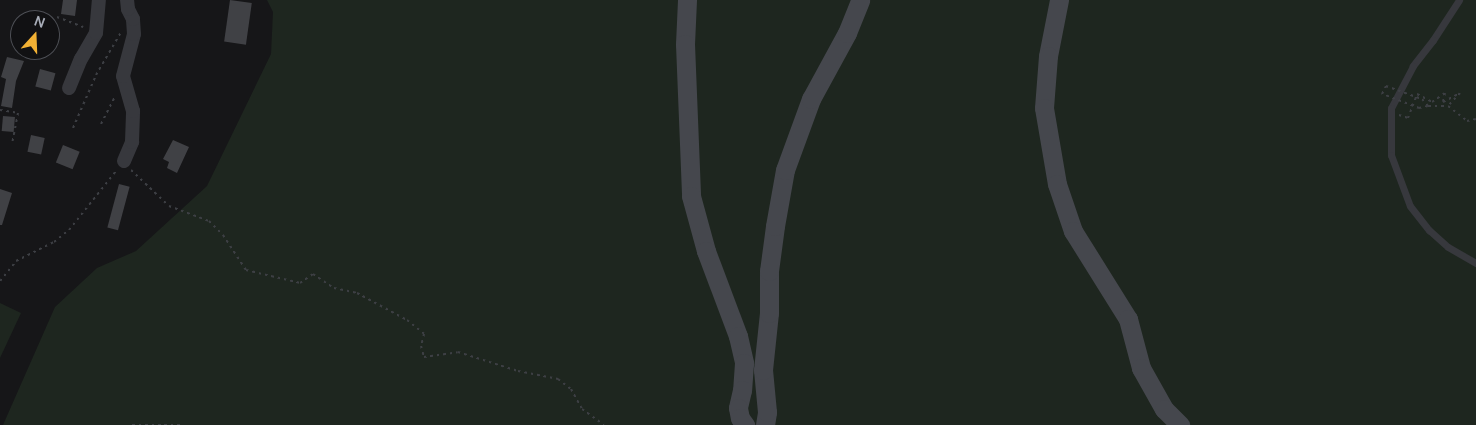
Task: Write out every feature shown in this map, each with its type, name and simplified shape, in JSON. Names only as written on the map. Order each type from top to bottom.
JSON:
[{"type":"street","points":[[69,88],[81,59],[96,33],[99,0]]},
{"type":"street","points":[[124,161],[132,142],[133,111],[123,76],[134,34],[133,19],[128,9],[127,0]]},
{"type":"street","points":[[687,0],[685,44],[691,196],[706,251],[738,336],[744,363],[742,390],[738,408],[740,418],[745,425]]},
{"type":"street","points":[[766,425],[767,412],[763,370],[769,313],[769,270],[779,198],[795,141],[811,100],[847,33],[860,0]]},
{"type":"street","points":[[1060,0],[1048,56],[1044,108],[1059,192],[1073,231],[1128,319],[1141,368],[1164,409],[1180,425]]},
{"type":"lane","points":[[1459,0],[1433,40],[1413,66],[1390,112],[1391,155],[1410,206],[1429,230],[1448,248],[1476,263]]},
{"type":"path","points":[[60,18],[96,33]]},
{"type":"path","points":[[73,128],[96,75],[121,32]]},
{"type":"path","points":[[101,124],[123,76]]},
{"type":"path","points":[[1428,106],[1422,100],[1386,86],[1382,94],[1419,108],[1448,106],[1467,121],[1476,119]]},
{"type":"path","points":[[1390,112],[1408,118],[1417,94],[1432,102],[1446,93],[1443,102],[1460,93],[1448,106]]},
{"type":"path","points":[[0,110],[18,113],[12,144]]},
{"type":"path","points":[[0,281],[16,260],[54,242],[69,230],[124,161],[148,188],[169,206],[209,221],[223,235],[246,270],[300,283],[313,274],[334,288],[357,293],[407,320],[424,334],[421,346],[424,357],[458,352],[518,371],[558,379],[570,389],[582,409],[604,425]]},
{"type":"path","points":[[132,425],[184,425]]},
{"type":"shaded area","points":[[267,0],[1476,0],[1476,425],[3,425],[55,307],[97,268],[136,251],[207,186],[271,54],[273,12]]},
{"type":"shaded area","points":[[0,303],[21,313],[0,358]]},
{"type":"building","points":[[63,0],[77,0],[75,16],[61,14]]},
{"type":"building","points":[[230,0],[252,3],[246,45],[224,42]]},
{"type":"building","points":[[7,57],[10,58],[10,60],[24,61],[16,81],[12,108],[1,106],[6,79],[1,77]]},
{"type":"building","points":[[40,69],[55,73],[51,91],[35,86]]},
{"type":"building","points":[[3,116],[15,117],[14,132],[2,131]]},
{"type":"building","points":[[31,135],[45,138],[41,155],[27,152]]},
{"type":"building","points":[[173,140],[189,147],[177,173],[167,168],[169,162],[163,159]]},
{"type":"building","points":[[63,145],[80,152],[73,169],[56,163]]},
{"type":"building","points":[[119,184],[130,187],[118,230],[107,227]]},
{"type":"building","points":[[0,189],[12,193],[2,225],[0,225]]}]
